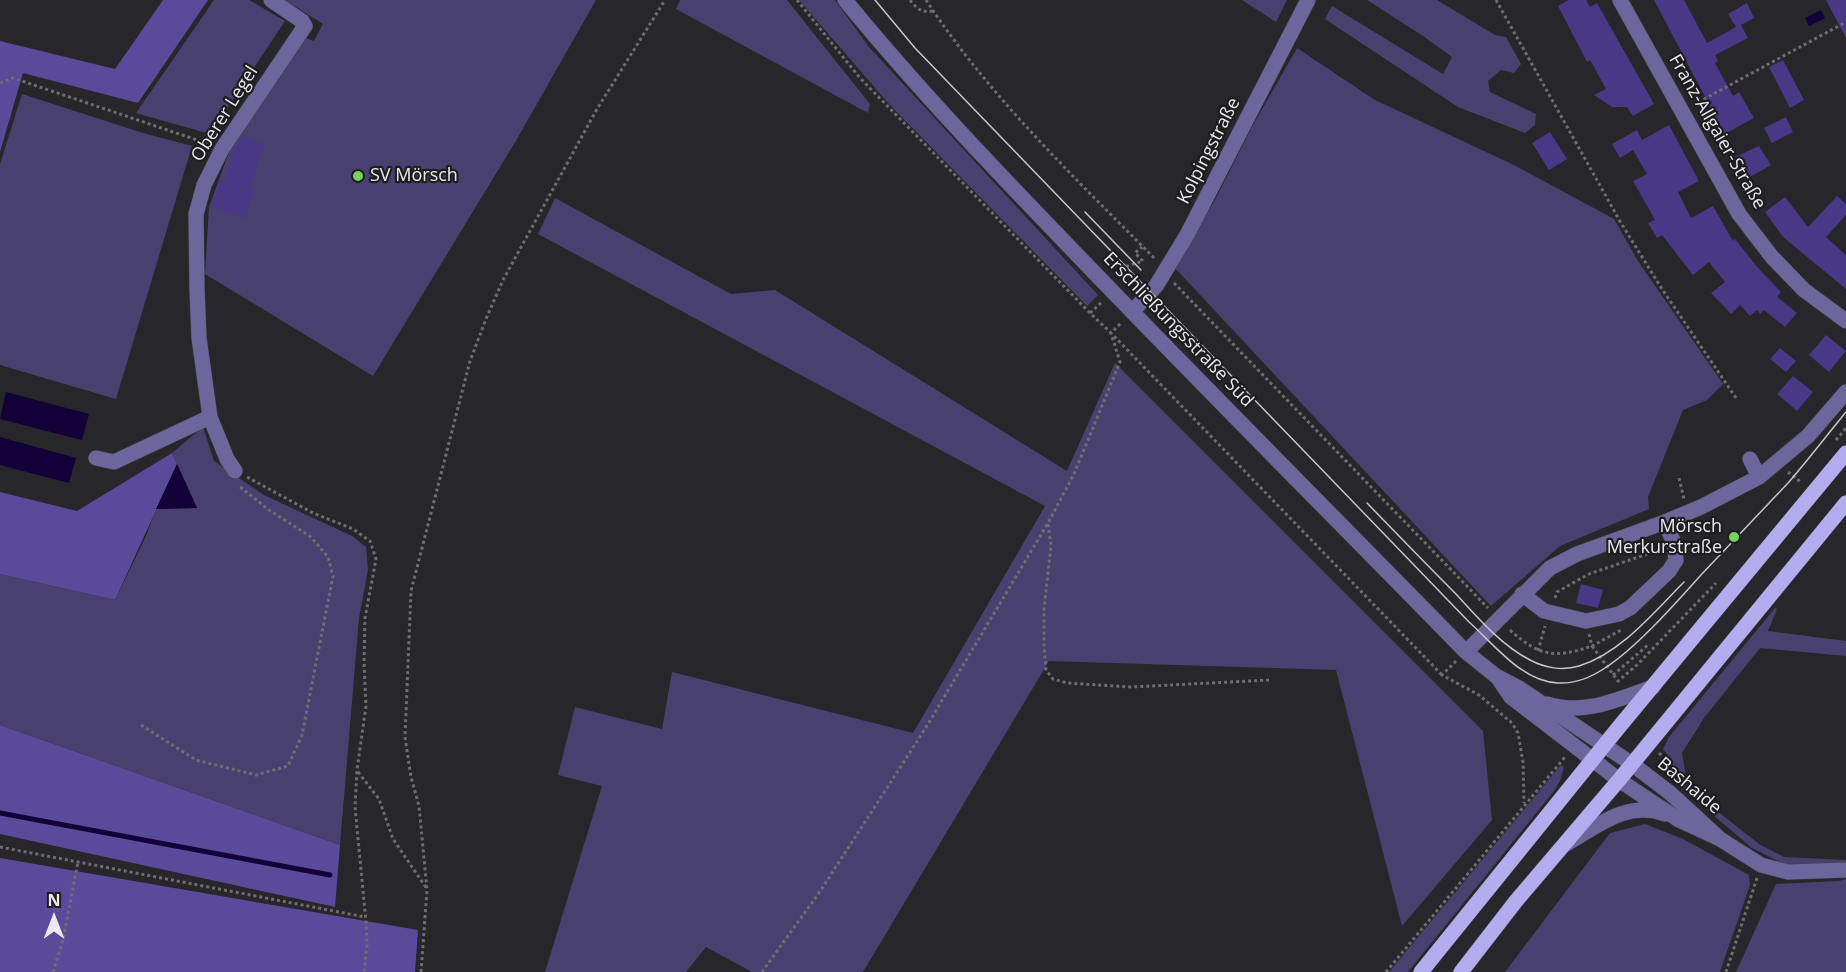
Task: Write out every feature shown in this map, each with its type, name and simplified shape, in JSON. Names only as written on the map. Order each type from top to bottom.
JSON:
[{"type":"main road","points":[[1421,972],[1653,687],[1839,449]]},
{"type":"main road","points":[[1461,972],[1516,901],[1619,780],[1846,503]]},
{"type":"street","name":"Oberer Legel","points":[[235,471],[227,459],[210,417],[200,338],[196,214],[204,184],[222,148],[305,26],[302,21],[271,0]]},
{"type":"street","name":"Erschließungsstraße Süd","points":[[845,0],[887,52],[988,162],[1466,652],[1496,676],[1539,701],[1632,764]]},
{"type":"street","name":"Kolpingstraße","points":[[1132,312],[1151,293],[1197,217],[1308,0]]},
{"type":"street","name":"Franz-Allgaier-Straße","points":[[1620,0],[1739,214],[1772,257],[1804,290],[1846,321]]},
{"type":"street","points":[[1466,652],[1550,568],[1577,554],[1687,513],[1758,477],[1808,436],[1846,392]]},
{"type":"street","points":[[96,458],[114,462],[210,417]]},
{"type":"street","points":[[1750,459],[1758,477]]},
{"type":"street","points":[[1522,594],[1544,611],[1586,621],[1619,614],[1630,608],[1676,560],[1674,543],[1665,522]]},
{"type":"street","name":"Erschließungsstraße Süd","points":[[1496,676],[1511,697],[1619,780]]},
{"type":"street","name":"Erschließungsstraße Süd","points":[[1539,701],[1556,707],[1585,708],[1599,706],[1653,687]]},
{"type":"street","name":"Bashaide","points":[[1632,764],[1670,793],[1720,839]]},
{"type":"street","name":"Bashaide","points":[[1619,780],[1678,820]]},
{"type":"street","name":"Bashaide","points":[[1564,845],[1625,812],[1639,809],[1655,811],[1678,820],[1720,839],[1761,864],[1788,872],[1846,870]]},
{"type":"path","points":[[421,972],[427,890],[419,806],[411,777],[405,737],[411,591],[470,361],[486,319],[508,270],[597,109],[665,0]]},
{"type":"path","points":[[797,0],[860,78],[1112,333],[1442,675],[1479,695],[1512,723],[1518,733],[1524,762],[1524,803]]},
{"type":"path","points":[[910,0],[924,12],[933,11]]},
{"type":"path","points":[[926,0],[982,76],[1041,142],[1166,270],[1176,285],[1498,620],[1527,645],[1538,651],[1564,654],[1592,646],[1618,681],[1637,665],[1719,580]]},
{"type":"path","points":[[1496,0],[1621,223],[1662,289],[1736,398]]},
{"type":"path","points":[[1681,112],[1846,22]]},
{"type":"path","points":[[0,83],[13,78],[222,148]]},
{"type":"path","points":[[762,972],[821,890],[925,729],[1048,523],[1074,474],[1120,362],[1112,333]]},
{"type":"path","points":[[1839,449],[1846,428]]},
{"type":"path","points":[[1778,462],[1803,484],[1809,476]]},
{"type":"path","points":[[141,725],[196,760],[256,775],[288,766],[302,735],[333,576],[331,566],[328,557],[311,537],[269,510],[235,483],[235,471],[313,513],[353,529],[370,541],[376,559],[365,618],[366,706],[357,770],[355,807],[367,945],[364,972]]},
{"type":"path","points":[[1679,478],[1687,513]]},
{"type":"path","points":[[1048,523],[1051,545],[1044,609],[1044,645],[1046,670],[1053,679],[1067,684],[1131,687],[1270,681]]},
{"type":"path","points":[[1538,651],[1557,592],[1589,574],[1661,550],[1676,560]]},
{"type":"path","points":[[1613,675],[1648,645]]},
{"type":"path","points":[[1442,675],[1466,652]]},
{"type":"path","points":[[1386,972],[1524,803],[1574,746]]},
{"type":"path","points":[[357,770],[379,799],[393,839],[427,890]]},
{"type":"path","points":[[0,847],[365,916]]},
{"type":"path","points":[[53,972],[63,940],[78,862]]},
{"type":"path","points":[[1725,972],[1761,864]]},
{"type":"shaded area","points":[[163,0],[208,0],[138,103],[23,73],[0,152],[0,41],[115,69]]},
{"type":"shaded area","points":[[214,0],[249,0],[285,21],[210,134],[136,113]]},
{"type":"shaded area","name":"SV Mörsch","points":[[285,0],[596,0],[517,139],[373,376],[205,274],[209,207],[232,144],[306,38],[314,41],[323,24]]},
{"type":"shaded area","points":[[680,0],[787,0],[870,104],[868,113],[676,9]]},
{"type":"shaded area","points":[[799,0],[835,0],[869,47],[1098,295],[1087,306],[889,104]]},
{"type":"shaded area","points":[[1242,0],[1287,0],[1276,22]]},
{"type":"shaded area","points":[[1367,0],[1437,0],[1495,35],[1506,37],[1521,64],[1514,73],[1501,70],[1488,81],[1490,92],[1536,114],[1535,125],[1525,133],[1458,107],[1325,19],[1332,6],[1443,74],[1452,57]]},
{"type":"shaded area","points":[[1821,10],[1825,18],[1809,26],[1805,18]]},
{"type":"shaded area","points":[[1297,48],[1375,100],[1514,165],[1614,219],[1638,261],[1723,384],[1707,400],[1683,410],[1648,497],[1649,509],[1560,546],[1491,606],[1174,267],[1215,200],[1253,125]]},
{"type":"shaded area","points":[[22,94],[143,133],[192,146],[116,399],[0,365],[0,164]]},
{"type":"shaded area","points":[[555,198],[731,294],[775,290],[1067,471],[1115,363],[1483,731],[1492,820],[1402,926],[1336,670],[1049,661],[863,972],[752,972],[706,947],[686,972],[545,972],[602,786],[558,775],[575,707],[662,729],[672,672],[913,733],[1045,506],[538,234]]},
{"type":"shaded area","points":[[6,392],[89,414],[82,440],[0,419]]},
{"type":"shaded area","points":[[203,427],[214,461],[264,495],[352,536],[366,547],[368,570],[359,618],[340,845],[0,725],[0,574],[115,600],[146,536],[156,509],[197,508],[172,453]]},
{"type":"shaded area","points":[[0,437],[76,458],[69,483],[0,465]]},
{"type":"shaded area","points":[[172,453],[177,464],[115,600],[0,574],[0,492],[77,511]]},
{"type":"shaded area","points":[[177,464],[197,508],[156,509]]},
{"type":"shaded area","points":[[1775,608],[1777,609],[1768,631],[1846,641],[1846,656],[1760,648],[1704,718],[1682,753],[1688,788],[1759,844],[1784,857],[1846,860],[1846,865],[1792,867],[1752,848],[1681,788],[1663,749],[1669,737]]},
{"type":"shaded area","points":[[0,725],[340,845],[335,907],[0,834]]},
{"type":"shaded area","points":[[1561,765],[1564,767],[1554,791],[1408,972],[1389,972]]},
{"type":"shaded area","points":[[1645,824],[1683,839],[1749,875],[1750,885],[1720,972],[1505,972],[1610,833]]},
{"type":"shaded area","points":[[0,858],[418,930],[415,972],[0,972]]},
{"type":"shaded area","points":[[1846,879],[1846,972],[1736,972],[1776,884]]},
{"type":"building","points":[[1568,0],[1586,0],[1590,7],[1597,3],[1654,104],[1633,116],[1627,107],[1612,107],[1594,95],[1606,89],[1590,60],[1587,62],[1558,6]]},
{"type":"building","points":[[1654,0],[1684,0],[1707,43],[1736,27],[1728,14],[1747,3],[1754,18],[1741,25],[1748,38],[1715,55],[1718,61],[1715,63],[1733,96],[1739,92],[1754,118],[1721,136],[1706,110],[1711,108]]},
{"type":"building","points":[[1826,0],[1846,0],[1846,38]]},
{"type":"building","points":[[1783,60],[1804,100],[1790,108],[1769,67]]},
{"type":"building","points":[[1786,117],[1793,132],[1772,143],[1764,128]]},
{"type":"building","points":[[1669,125],[1699,181],[1678,192],[1691,218],[1713,206],[1733,241],[1735,239],[1781,292],[1777,297],[1797,313],[1785,327],[1764,310],[1760,314],[1757,310],[1750,316],[1740,305],[1731,314],[1711,293],[1725,282],[1709,262],[1693,275],[1662,235],[1657,238],[1648,223],[1655,220],[1633,181],[1647,174],[1633,150],[1620,158],[1612,144],[1637,130],[1642,140]]},
{"type":"building","points":[[1550,132],[1567,159],[1549,170],[1532,143]]},
{"type":"building","points":[[242,136],[264,144],[250,189],[254,190],[246,218],[211,207],[220,180],[224,181],[236,146]]},
{"type":"building","points":[[1759,146],[1771,165],[1745,180],[1733,158]]},
{"type":"building","points":[[1837,196],[1846,204],[1846,215],[1826,237],[1846,255],[1846,289],[1783,237],[1765,212],[1785,197],[1808,227]]},
{"type":"building","points":[[1826,335],[1846,351],[1829,372],[1809,355]]},
{"type":"building","points":[[1780,348],[1796,361],[1786,372],[1770,359]]},
{"type":"building","points":[[1793,376],[1813,392],[1797,411],[1777,394]]},
{"type":"building","points":[[1581,584],[1603,590],[1598,608],[1576,603]]},
{"type":"waterway","points":[[0,813],[330,875]]},
{"type":"tram line","points":[[875,0],[915,48],[1469,622],[1509,660],[1532,676],[1558,683],[1576,681],[1599,672],[1630,649],[1788,483],[1846,412]]},
{"type":"tram line","points":[[1085,212],[1141,270]]},
{"type":"tram line","points":[[1367,503],[1500,639],[1519,654],[1548,667],[1579,666],[1609,652],[1649,618],[1684,582]]},
{"type":"place","name":"SV Mörsch","points":[[358,176]]},
{"type":"place","name":"Mörsch Merkurstraße","points":[[1734,537]]}]
